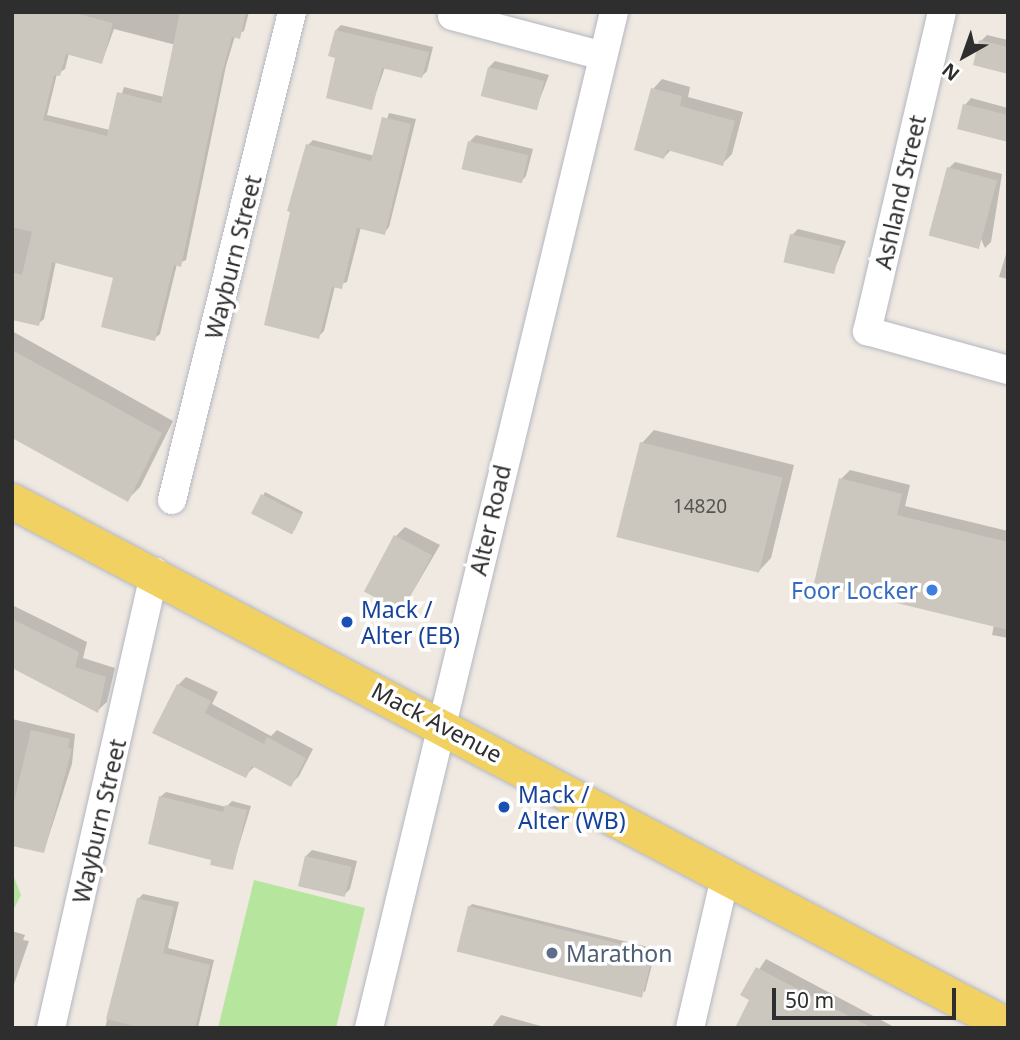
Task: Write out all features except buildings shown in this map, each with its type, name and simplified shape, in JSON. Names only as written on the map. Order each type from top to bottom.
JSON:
[{"type":"main road","name":"Mack Avenue","points":[[12,501],[155,572],[1008,1026]]},
{"type":"street","name":"Wayburn Street","points":[[172,500],[292,12]]},
{"type":"street","name":"Alter Road","points":[[369,1028],[614,12]]},
{"type":"street","name":"Ashland Street","points":[[942,12],[867,331],[1008,370]]},
{"type":"street","points":[[452,16],[603,57]]},
{"type":"street","name":"Wayburn Street","points":[[51,1028],[155,572]]},
{"type":"street","points":[[690,1028],[725,877]]},
{"type":"green space","points":[[12,872],[21,895],[12,912]]},
{"type":"green space","points":[[254,880],[365,908],[336,1028],[218,1028]]},
{"type":"place","name":"Foor Locker","points":[[932,590]]},
{"type":"place","name":"Mack / Alter (EB)","points":[[347,622]]},
{"type":"place","name":"Mack / Alter (WB)","points":[[504,807]]},
{"type":"place","name":"Marathon","points":[[552,953]]}]
